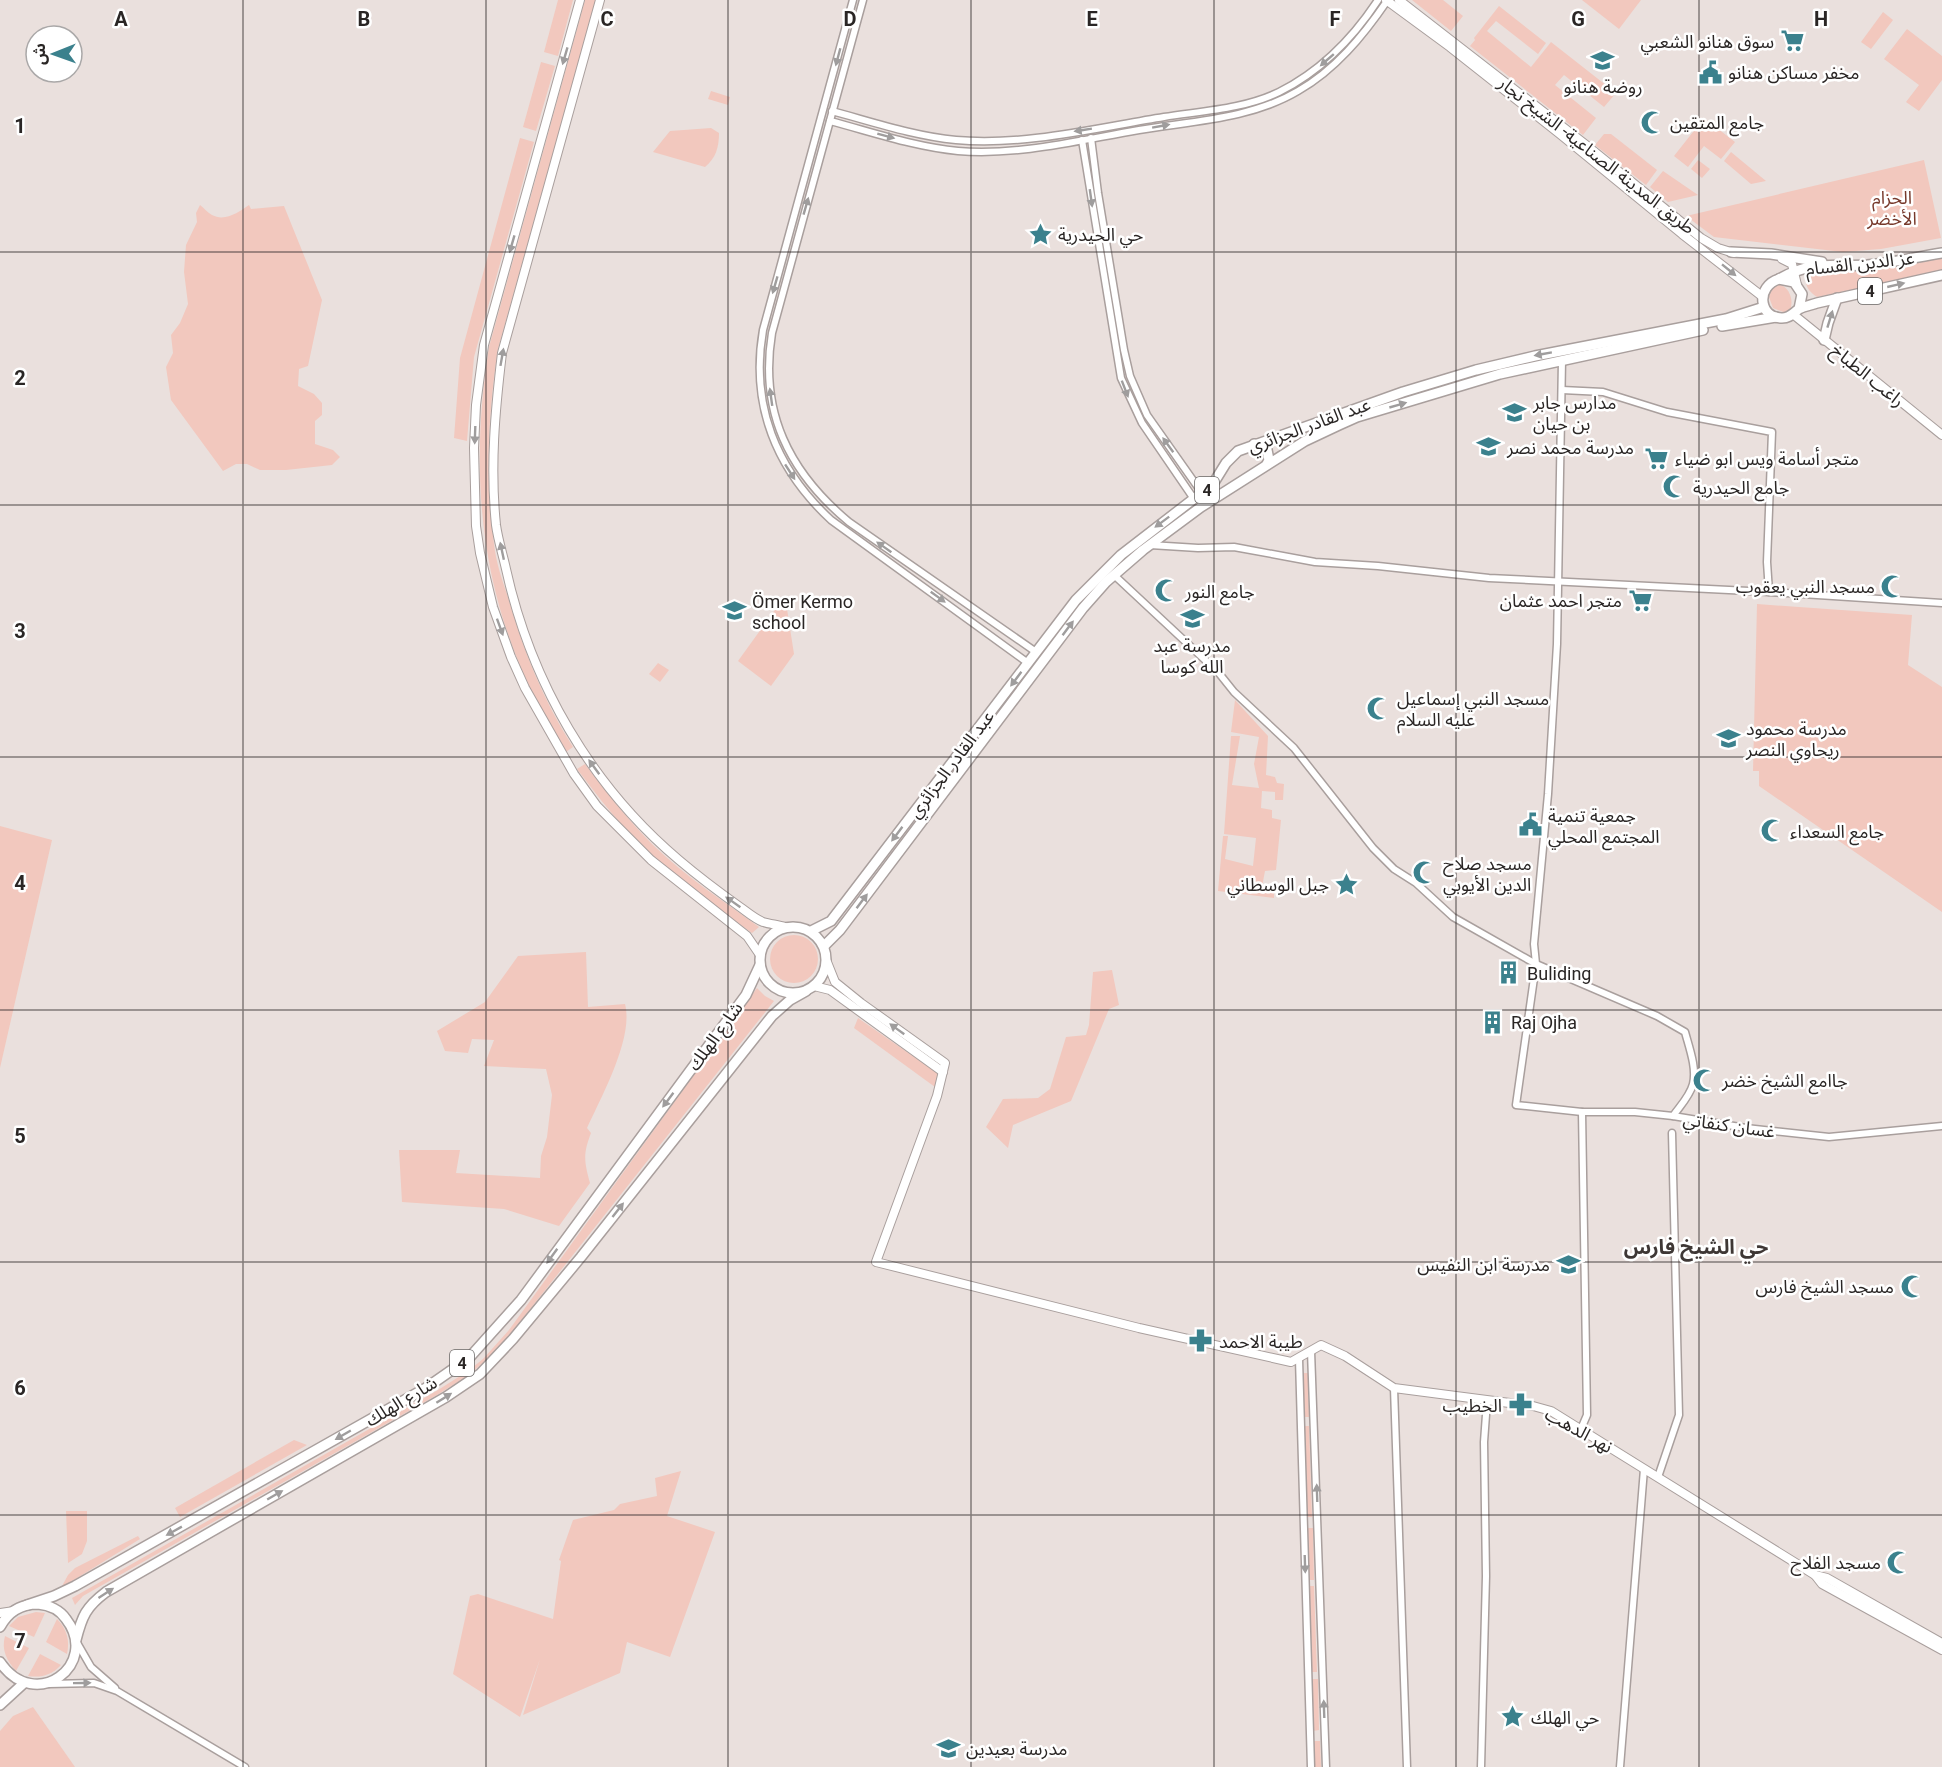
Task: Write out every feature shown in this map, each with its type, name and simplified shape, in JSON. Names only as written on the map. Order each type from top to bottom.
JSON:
[{"type":"highway","points":[[1731,252],[1781,255],[1830,264]]},
{"type":"highway","name":"عز الدين القسام","points":[[1779,279],[1794,271],[1830,264],[1876,264],[1942,253]]},
{"type":"highway","name":"عز الدين القسام","points":[[1796,312],[1837,298],[1942,275]]},
{"type":"highway","points":[[1779,279],[1789,279],[1797,285],[1802,294],[1796,312],[1784,318],[1776,317],[1763,302],[1770,283],[1779,279]]},
{"type":"highway","points":[[1824,340],[1837,298]]},
{"type":"highway","name":"عبد القادر الجزائري","points":[[811,931],[831,921],[1076,600],[1112,563],[1213,484],[1226,463],[1239,451],[1403,392],[1476,370],[1535,356],[1726,319],[1763,302]]},
{"type":"highway","name":"عبد القادر الجزائري","points":[[824,946],[840,930],[1083,608],[1114,575],[1149,545],[1239,482],[1305,441],[1357,417],[1500,374],[1726,325],[1776,317]]},
{"type":"highway","points":[[1254,444],[1267,450],[1269,460],[1267,464]]},
{"type":"highway","points":[[1226,463],[1228,475],[1239,482]]},
{"type":"highway","points":[[785,927],[801,927],[811,931],[824,946],[826,962],[824,971],[810,988],[796,993],[777,989],[763,975],[760,960],[768,937],[785,927]]},
{"type":"highway","name":"شارع الهلك","points":[[14,1611],[85,1581],[426,1388],[469,1358],[521,1300],[736,1008],[751,986],[760,960]]},
{"type":"highway","name":"شارع الهلك","points":[[45,1684],[56,1680],[72,1663],[85,1611],[106,1592],[446,1397],[480,1374],[513,1339],[581,1257],[772,1016],[790,1000],[810,988]]},
{"type":"highway","points":[[27,1605],[40,1604],[53,1608],[64,1616],[72,1627],[76,1640]]},
{"type":"highway","points":[[0,1627],[6,1617],[14,1611]]},
{"type":"highway","points":[[0,1662],[7,1672],[24,1683],[45,1684]]},
{"type":"highway","points":[[0,1705],[24,1683]]},
{"type":"main road","points":[[580,0],[484,345],[476,405],[474,448],[476,526],[480,553],[493,607],[511,657],[525,688],[574,774],[597,806],[643,853],[747,936],[760,960]]},
{"type":"main road","points":[[600,0],[502,353],[495,406],[493,448],[498,535],[512,596],[540,674],[565,722],[606,784],[663,846],[710,886],[761,922],[785,927]]},
{"type":"main road","points":[[1387,0],[1560,134],[1763,302]]},
{"type":"main road","name":"طريق المدينة الصناعية- الشيخ نجار","points":[[1399,0],[1712,246],[1731,252],[1787,260],[1792,264],[1794,271]]},
{"type":"main road","points":[[1794,271],[1797,285]]},
{"type":"main road","name":"راغب الطباخ","points":[[1796,312],[1824,340],[1942,435]]},
{"type":"main road","points":[[826,962],[835,982],[945,1063],[937,1096],[876,1262],[1139,1328],[1291,1362],[1311,1351]]},
{"type":"main road","points":[[810,988],[830,990],[943,1072]]},
{"type":"main road","name":"نهر الدهب","points":[[1311,1351],[1321,1345],[1345,1356],[1394,1388],[1533,1406],[1551,1411],[1815,1575],[1827,1578],[1942,1643]]},
{"type":"main road","name":"نهر الدهب","points":[[1815,1575],[1822,1584],[1942,1650]]},
{"type":"main road","points":[[0,1613],[14,1611]]},
{"type":"street","points":[[853,0],[765,322],[760,356],[765,414],[783,462],[803,492],[831,520],[1028,663]]},
{"type":"street","points":[[863,0],[772,333],[769,365],[773,408],[782,439],[794,462],[821,497],[849,522],[1036,652]]},
{"type":"street","points":[[832,111],[941,138],[996,142],[1123,124],[1251,102],[1279,92],[1344,49],[1378,0]]},
{"type":"street","points":[[830,121],[915,144],[954,151],[1000,152],[1254,110],[1278,101],[1308,85],[1344,49],[1387,0]]},
{"type":"street","points":[[1209,110],[1210,118]]},
{"type":"street","points":[[1123,124],[1125,132]]},
{"type":"street","points":[[1041,136],[1043,146]]},
{"type":"street","points":[[1091,138],[1106,242],[1127,364],[1134,388],[1150,420],[1198,496]]},
{"type":"street","points":[[1082,140],[1121,378],[1126,394],[1143,425],[1198,496]]},
{"type":"street","points":[[1098,244],[1106,242]]},
{"type":"street","points":[[785,250],[794,252]]},
{"type":"street","points":[[1536,964],[1533,956],[1549,784],[1557,644],[1562,360]]},
{"type":"street","points":[[1562,390],[1603,392],[1667,412],[1772,432],[1767,562],[1769,592]]},
{"type":"street","points":[[1143,425],[1150,420]]},
{"type":"street","points":[[1149,545],[1197,548],[1234,547],[1323,563],[1378,566],[1489,578],[1942,603]]},
{"type":"street","points":[[1114,575],[1218,672],[1234,692],[1294,748],[1373,848],[1394,869],[1416,883],[1453,917],[1536,964],[1657,1016],[1685,1032],[1694,1082],[1690,1092],[1673,1116]]},
{"type":"street","name":"غسان كنفاتي","points":[[1536,964],[1516,1105],[1582,1112],[1635,1112],[1829,1137],[1942,1126]]},
{"type":"street","points":[[1581,1429],[1587,1414],[1582,1112]]},
{"type":"street","points":[[1658,1477],[1679,1415],[1672,1134]]},
{"type":"street","points":[[1311,1351],[1326,1767]]},
{"type":"street","points":[[1299,1359],[1311,1767]]},
{"type":"street","points":[[1394,1388],[1407,1767]]},
{"type":"street","points":[[1482,1767],[1487,1401]]},
{"type":"street","points":[[1301,1419],[1314,1419]]},
{"type":"street","points":[[1620,1767],[1644,1468]]},
{"type":"street","points":[[1304,1521],[1317,1521]]},
{"type":"street","points":[[76,1640],[91,1667],[117,1691]]},
{"type":"street","points":[[1308,1674],[1323,1673]]},
{"type":"street","points":[[45,1684],[94,1683],[117,1691],[245,1767]]},
{"type":"street","points":[[1310,1735],[1325,1734]]},
{"type":"green space","points":[[558,0],[573,0],[558,56],[544,52]]},
{"type":"green space","points":[[585,0],[596,0],[498,349],[489,446],[489,495],[498,564],[520,636],[535,674],[552,711],[573,747],[566,752],[538,704],[516,656],[500,607],[488,557],[482,506],[480,454],[482,401],[489,347]]},
{"type":"green space","points":[[1412,0],[1443,0],[1463,16],[1451,31]]},
{"type":"green space","points":[[1582,0],[1641,0],[1619,29]]},
{"type":"green space","points":[[1499,6],[1546,43],[1538,54],[1496,21],[1487,31],[1531,67],[1551,42],[1616,93],[1604,107],[1564,75],[1555,85],[1596,118],[1583,135],[1470,46]]},
{"type":"green space","points":[[1883,12],[1893,20],[1871,49],[1861,42]]},
{"type":"green space","points":[[1907,29],[1942,56],[1942,80],[1919,111],[1906,102],[1919,85],[1884,59]]},
{"type":"green space","points":[[541,62],[555,66],[536,131],[523,127]]},
{"type":"green space","points":[[711,91],[730,97],[728,105],[708,99]]},
{"type":"green space","points":[[1704,118],[1735,142],[1721,159],[1704,146],[1688,167],[1674,156]]},
{"type":"green space","points":[[711,128],[719,133],[718,143],[714,156],[705,167],[653,152],[670,131]]},
{"type":"green space","points":[[1604,134],[1611,134],[1657,170],[1646,185],[1595,145]]},
{"type":"green space","points":[[520,138],[534,142],[474,357],[467,441],[454,438],[460,358]]},
{"type":"green space","points":[[1731,152],[1766,181],[1751,184],[1724,161]]},
{"type":"green space","points":[[1698,160],[1710,169],[1702,178],[1691,169]]},
{"type":"green space","name":"الحزام الأخضر","points":[[1924,160],[1941,238],[1881,249],[1843,252],[1714,237],[1686,216]]},
{"type":"green space","points":[[1663,171],[1698,195],[1668,202],[1650,187]]},
{"type":"green space","points":[[200,205],[217,217],[232,215],[249,205],[251,209],[284,206],[322,300],[308,366],[299,369],[298,386],[314,394],[322,403],[322,415],[315,421],[315,444],[333,450],[340,457],[332,465],[286,470],[260,470],[247,464],[236,464],[223,471],[171,400],[166,367],[173,353],[171,335],[180,323],[188,304],[184,272],[186,245],[197,222],[196,213]]},
{"type":"green space","points":[[1942,258],[1942,271],[1817,297],[1806,285],[1806,275],[1816,268],[1845,272],[1893,267]]},
{"type":"green space","points":[[1779,284],[1786,288],[1791,299],[1790,311],[1786,313],[1773,308],[1769,297],[1771,288]]},
{"type":"green space","points":[[785,596],[794,654],[771,686],[738,661]]},
{"type":"green space","points":[[1757,604],[1912,615],[1908,665],[1942,687],[1942,912],[1759,786],[1759,771],[1753,771]]},
{"type":"green space","points":[[658,663],[669,670],[660,682],[649,674]]},
{"type":"green space","points":[[1235,700],[1268,736],[1266,775],[1275,777],[1277,783],[1284,784],[1283,800],[1275,800],[1275,792],[1262,791],[1261,808],[1272,810],[1272,818],[1281,820],[1276,870],[1265,871],[1262,887],[1274,890],[1274,898],[1218,891],[1223,836],[1228,836],[1225,859],[1253,866],[1256,838],[1224,834],[1231,736],[1240,736],[1232,785],[1259,788],[1254,764],[1259,737],[1231,732]]},
{"type":"green space","points":[[585,764],[653,845],[691,878],[759,927],[752,933],[671,872],[641,845],[620,823],[577,769]]},
{"type":"green space","points":[[0,826],[52,840],[0,1068]]},
{"type":"green space","points":[[794,935],[811,942],[818,959],[811,976],[794,983],[777,976],[770,959],[777,942]]},
{"type":"green space","points":[[586,952],[588,1007],[625,1004],[627,1018],[615,1067],[587,1128],[591,1133],[585,1158],[590,1183],[559,1226],[504,1209],[402,1202],[399,1150],[460,1150],[456,1173],[540,1178],[541,1156],[547,1137],[552,1095],[546,1069],[484,1066],[494,1040],[472,1039],[468,1053],[445,1051],[437,1031],[485,1002],[518,956]]},
{"type":"green space","points":[[1112,970],[1119,1005],[1109,1009],[1071,1101],[1013,1125],[1008,1148],[986,1127],[1003,1099],[1038,1098],[1050,1089],[1066,1037],[1086,1035],[1089,1025],[1093,972]]},
{"type":"green space","points":[[757,988],[774,1001],[512,1332],[485,1361],[469,1375],[437,1395],[83,1596],[75,1605],[72,1598],[438,1390],[483,1359],[509,1330]]},
{"type":"green space","points":[[858,1018],[940,1075],[935,1087],[854,1028]]},
{"type":"green space","points":[[1303,1373],[1308,1373],[1309,1417],[1304,1417]]},
{"type":"green space","points":[[1304,1426],[1309,1426],[1312,1517],[1307,1517]]},
{"type":"green space","points":[[294,1440],[307,1445],[180,1517],[175,1508]]},
{"type":"green space","points":[[681,1471],[667,1516],[715,1532],[670,1657],[627,1642],[620,1673],[523,1715],[540,1659],[520,1717],[453,1674],[470,1596],[478,1594],[553,1619],[561,1561],[559,1560],[573,1520],[614,1510],[620,1504],[657,1496],[655,1478]]},
{"type":"green space","points":[[66,1511],[87,1511],[87,1541],[82,1554],[68,1563]]},
{"type":"green space","points":[[1307,1528],[1313,1528],[1314,1580],[1308,1580]]},
{"type":"green space","points":[[138,1536],[140,1539],[61,1588],[75,1568]]},
{"type":"green space","points":[[1309,1586],[1314,1586],[1317,1672],[1312,1672]]},
{"type":"green space","points":[[36,1612],[45,1613],[34,1637],[9,1626],[18,1617]]},
{"type":"green space","points":[[57,1619],[67,1635],[67,1654],[46,1642]]},
{"type":"green space","points":[[5,1636],[29,1648],[16,1671],[6,1655]]},
{"type":"green space","points":[[40,1654],[61,1665],[46,1675],[28,1676]]},
{"type":"green space","points":[[1312,1679],[1318,1679],[1319,1730],[1313,1731]]},
{"type":"green space","points":[[33,1707],[75,1767],[0,1767],[0,1731],[13,1716]]},
{"type":"green space","points":[[1313,1741],[1320,1741],[1321,1767],[1314,1767]]},
{"type":"place","name":"سوق هنانو الشعبي","points":[[1792,41]]},
{"type":"place","name":"روضة هنانو","points":[[1603,60]]},
{"type":"place","name":"مخفر مساكن هنانو","points":[[1710,72]]},
{"type":"place","name":"جامع المتقين","points":[[1652,122]]},
{"type":"place","name":"حي الحيدرية","points":[[1040,234]]},
{"type":"place","name":"مدارس جابر بن حيان","points":[[1515,412]]},
{"type":"place","name":"مدرسة محمد نصر","points":[[1489,447]]},
{"type":"place","name":"متجر أسامة ويس ابو ضياء","points":[[1657,458]]},
{"type":"place","name":"جامع الحيدرية","points":[[1675,487]]},
{"type":"place","name":"مسجد النبي يعقوب","points":[[1893,586]]},
{"type":"place","name":"جامع النور","points":[[1167,591]]},
{"type":"place","name":"متجر احمد عثمان","points":[[1640,600]]},
{"type":"place","name":"Ömer Kermo school","points":[[734,611]]},
{"type":"place","name":"مدرسة عبد الله كوسا","points":[[1192,619]]},
{"type":"place","name":"مسجد النبي إسماعيل عليه السلام","points":[[1379,708]]},
{"type":"place","name":"مدرسة محمود ريحاوي النصر","points":[[1728,738]]},
{"type":"place","name":"جمعية تنمية المجتمع المحلي","points":[[1530,825]]},
{"type":"place","name":"جامع السعداء","points":[[1772,831]]},
{"type":"place","name":"مسجد صلاح الدين الأيوبي","points":[[1425,873]]},
{"type":"place","name":"جبل الوسطاني","points":[[1347,884]]},
{"type":"place","name":"Buliding","points":[[1509,973]]},
{"type":"place","name":"Raj Ojha","points":[[1493,1022]]},
{"type":"place","name":"جاامع الشيخ خضر","points":[[1704,1080]]},
{"type":"place","name":"مدرسة ابن النفيس","points":[[1568,1264]]},
{"type":"place","name":"مسجد الشيخ فارس","points":[[1912,1286]]},
{"type":"place","name":"طيبة الاحمد","points":[[1201,1341]]},
{"type":"place","name":"الخطيب","points":[[1520,1405]]},
{"type":"place","name":"مسجد الفلاح","points":[[1899,1562]]},
{"type":"place","name":"حي الهلك","points":[[1513,1717]]},
{"type":"place","name":"مدرسة بعيدين","points":[[948,1748]]},
{"type":"district","name":"حي الشيخ فارس","points":[[1696,1247]]}]
